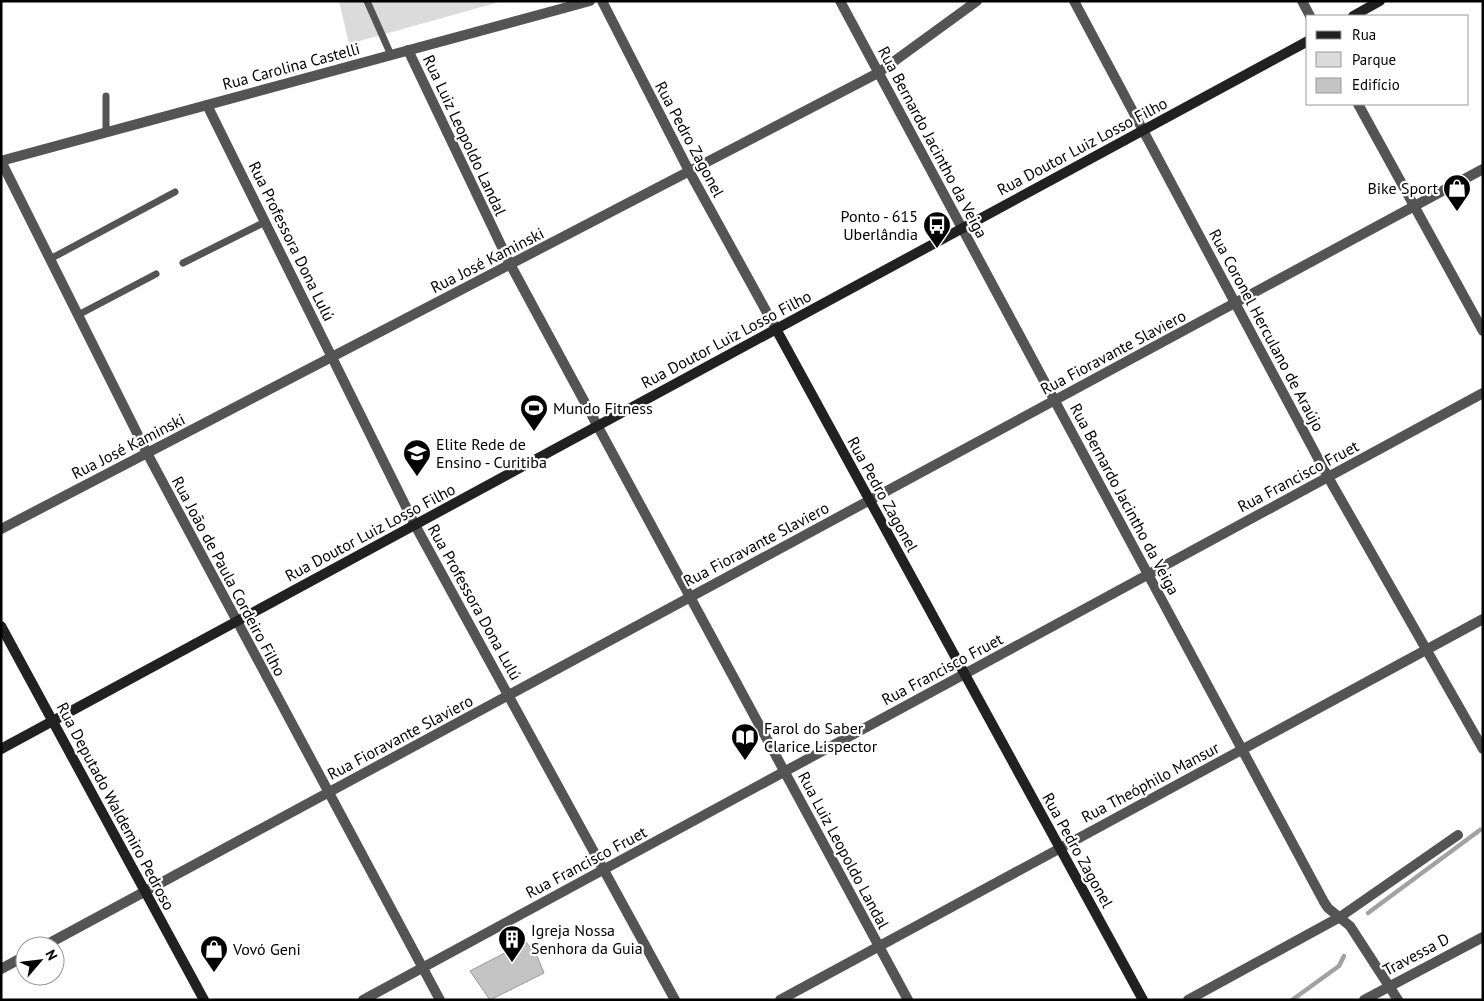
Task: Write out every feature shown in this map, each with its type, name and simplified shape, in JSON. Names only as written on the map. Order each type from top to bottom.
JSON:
[{"type":"street","name":"Rua Pedro Zagonel","points":[[602,1],[689,171],[1143,1000]]},
{"type":"street","name":"Rua Bernardo Jacintho da Veiga","points":[[840,1],[1324,902],[1328,908],[1350,926],[1398,1000]]},
{"type":"street","name":"Rua José Kaminski","points":[[1,529],[878,73],[977,1]]},
{"type":"street","name":"Rua Coronel Herculano de Araújo","points":[[1074,1],[1328,477],[1483,748]]},
{"type":"street","points":[[1302,1],[1309,15]]},
{"type":"street","points":[[1355,15],[1380,1]]},
{"type":"street","name":"Rua Carolina Castelli","points":[[1,161],[586,2]]},
{"type":"street","name":"Rua Doutor Luiz Losso Filho","points":[[1,749],[1306,42]]},
{"type":"street","name":"Rua Luiz Leopoldo Landal","points":[[408,50],[510,264],[908,1000]]},
{"type":"street","name":"Rua Professora Dona Lulú","points":[[208,105],[415,525],[675,1000]]},
{"type":"street","points":[[1359,105],[1483,331]]},
{"type":"street","name":"Rua João de Paula Cordeiro Filho","points":[[1,161],[147,453],[440,1000]]},
{"type":"street","name":"Rua Fioravante Slaviero","points":[[62,936],[1483,169]]},
{"type":"street","name":"Rua Francisco Fruet","points":[[363,1000],[1483,393]]},
{"type":"street","name":"Rua Theóphilo Mansur","points":[[780,1000],[1483,619]]},
{"type":"street","name":"Rua Deputado Waldemiro Pedroso","points":[[1,626],[204,1000]]},
{"type":"street","points":[[1188,1000],[1340,917],[1458,835]]},
{"type":"street","name":"Travessa D","points":[[1364,1000],[1389,985],[1483,937]]},
{"type":"street","points":[[1,969],[15,961]]},
{"type":"lane","points":[[367,1],[391,55]]},
{"type":"lane","points":[[106,96],[106,132]]},
{"type":"lane","points":[[50,259],[175,192]]},
{"type":"lane","points":[[184,264],[266,222]]},
{"type":"lane","points":[[78,315],[156,274]]},
{"type":"green space","points":[[339,1],[503,1],[349,44]]},
{"type":"building","name":"Igreja Nossa Senhora da Guia","points":[[526,942],[537,956],[544,973],[490,1000],[470,971]]},
{"type":"waterway","points":[[1368,913],[1480,830]]},
{"type":"waterway","points":[[1292,1000],[1339,966],[1344,956]]},
{"type":"place","name":"Bike Sport","points":[[1457,212]]},
{"type":"place","name":"Ponto - 615 Uberlândia","points":[[937,249]]},
{"type":"place","name":"Mundo Fitness","points":[[534,432]]},
{"type":"place","name":"Elite Rede de Ensino - Curitiba","points":[[417,477]]},
{"type":"place","name":"Farol do Saber Clarice Lispector","points":[[745,761]]},
{"type":"place","name":"Igreja Nossa Senhora da Guia","points":[[512,963]]},
{"type":"place","name":"Vovó Geni","points":[[214,973]]}]
